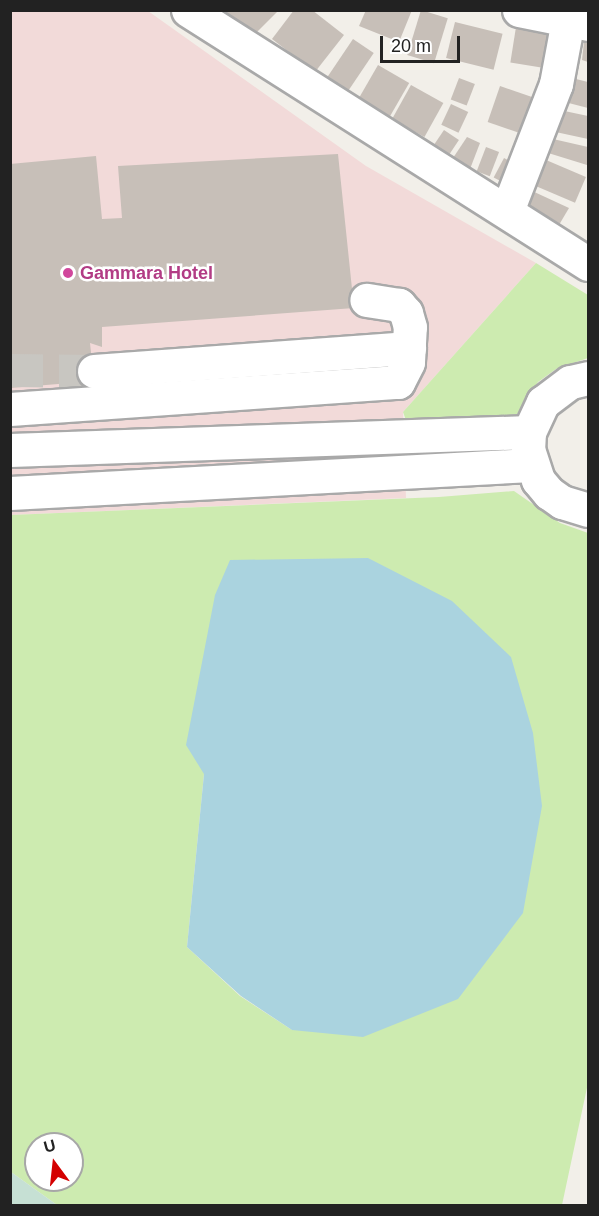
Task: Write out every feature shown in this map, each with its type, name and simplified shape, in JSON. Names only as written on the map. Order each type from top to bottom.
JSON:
[{"type":"street","points":[[188,10],[588,264]]},
{"type":"street","points":[[507,211],[578,22],[519,10]]},
{"type":"street","points":[[10,409],[398,382],[405,373],[409,348],[406,313],[399,305],[366,300]]},
{"type":"street","points":[[94,370],[409,348]]},
{"type":"street","points":[[290,357],[292,389]]},
{"type":"street","points":[[588,378],[555,390],[543,402],[529,432],[531,465],[549,493],[562,502],[588,510]]},
{"type":"street","points":[[162,397],[166,486]]},
{"type":"street","points":[[10,450],[164,447],[529,432]]},
{"type":"street","points":[[10,493],[531,465]]},
{"type":"shaded area","points":[[10,11],[148,11],[366,166],[536,263],[403,412],[406,498],[11,515]]},
{"type":"green space","points":[[536,263],[588,295],[588,358],[556,369],[538,382],[517,414],[445,424],[407,423],[403,412]]},
{"type":"green space","points":[[514,491],[560,523],[588,533],[588,1083],[562,1205],[57,1205],[39,1192],[84,1192],[84,1132],[24,1132],[24,1181],[11,1172],[11,515],[439,497]],"holes":[[[204,774],[292,1030],[240,996],[187,947]]]},
{"type":"green space","points":[[10,1172],[24,1181],[24,1192],[39,1192],[57,1205],[11,1205]]},
{"type":"water","points":[[368,558],[452,601],[511,657],[533,733],[542,806],[523,913],[458,999],[363,1037],[292,1030],[241,996],[187,947],[204,774],[186,745],[215,595],[230,560]]},
{"type":"building","points":[[219,10],[279,10],[249,40]]},
{"type":"building","points":[[294,10],[312,10],[344,35],[315,72],[272,39]]},
{"type":"building","points":[[366,10],[412,10],[399,42],[359,26]]},
{"type":"building","points":[[421,10],[448,18],[434,63],[407,55]]},
{"type":"building","points":[[455,22],[503,34],[494,70],[446,58]]},
{"type":"building","points":[[516,27],[555,33],[549,69],[510,63]]},
{"type":"building","points":[[585,33],[588,33],[588,62],[582,60]]},
{"type":"building","points":[[353,39],[374,53],[346,94],[325,80]]},
{"type":"building","points":[[378,65],[409,83],[388,120],[356,102]]},
{"type":"building","points":[[564,76],[588,82],[588,108],[557,100]]},
{"type":"building","points":[[459,78],[475,84],[467,106],[451,99]]},
{"type":"building","points":[[411,85],[443,103],[424,137],[392,119]]},
{"type":"building","points":[[500,86],[541,100],[528,136],[488,122]]},
{"type":"building","points":[[451,104],[468,112],[458,133],[441,125]]},
{"type":"building","points":[[555,109],[588,116],[588,139],[551,131]]},
{"type":"building","points":[[444,130],[459,140],[448,157],[433,147]]},
{"type":"building","points":[[467,137],[480,143],[470,169],[453,158]]},
{"type":"building","points":[[553,139],[588,147],[587,165],[545,152]]},
{"type":"building","points":[[486,147],[499,152],[490,176],[477,171]]},
{"type":"building","points":[[338,154],[354,308],[102,327],[102,347],[90,343],[94,381],[10,388],[10,164],[96,156],[102,219],[122,218],[118,166]]},
{"type":"building","points":[[539,157],[586,177],[575,203],[528,183]]},
{"type":"building","points":[[504,158],[521,167],[510,186],[494,177]]},
{"type":"building","points":[[530,190],[569,208],[556,230],[518,208]]},
{"type":"tunnel","points":[[10,370],[94,371]]},
{"type":"place","name":"Gammara Hotel","points":[[68,273]]}]
